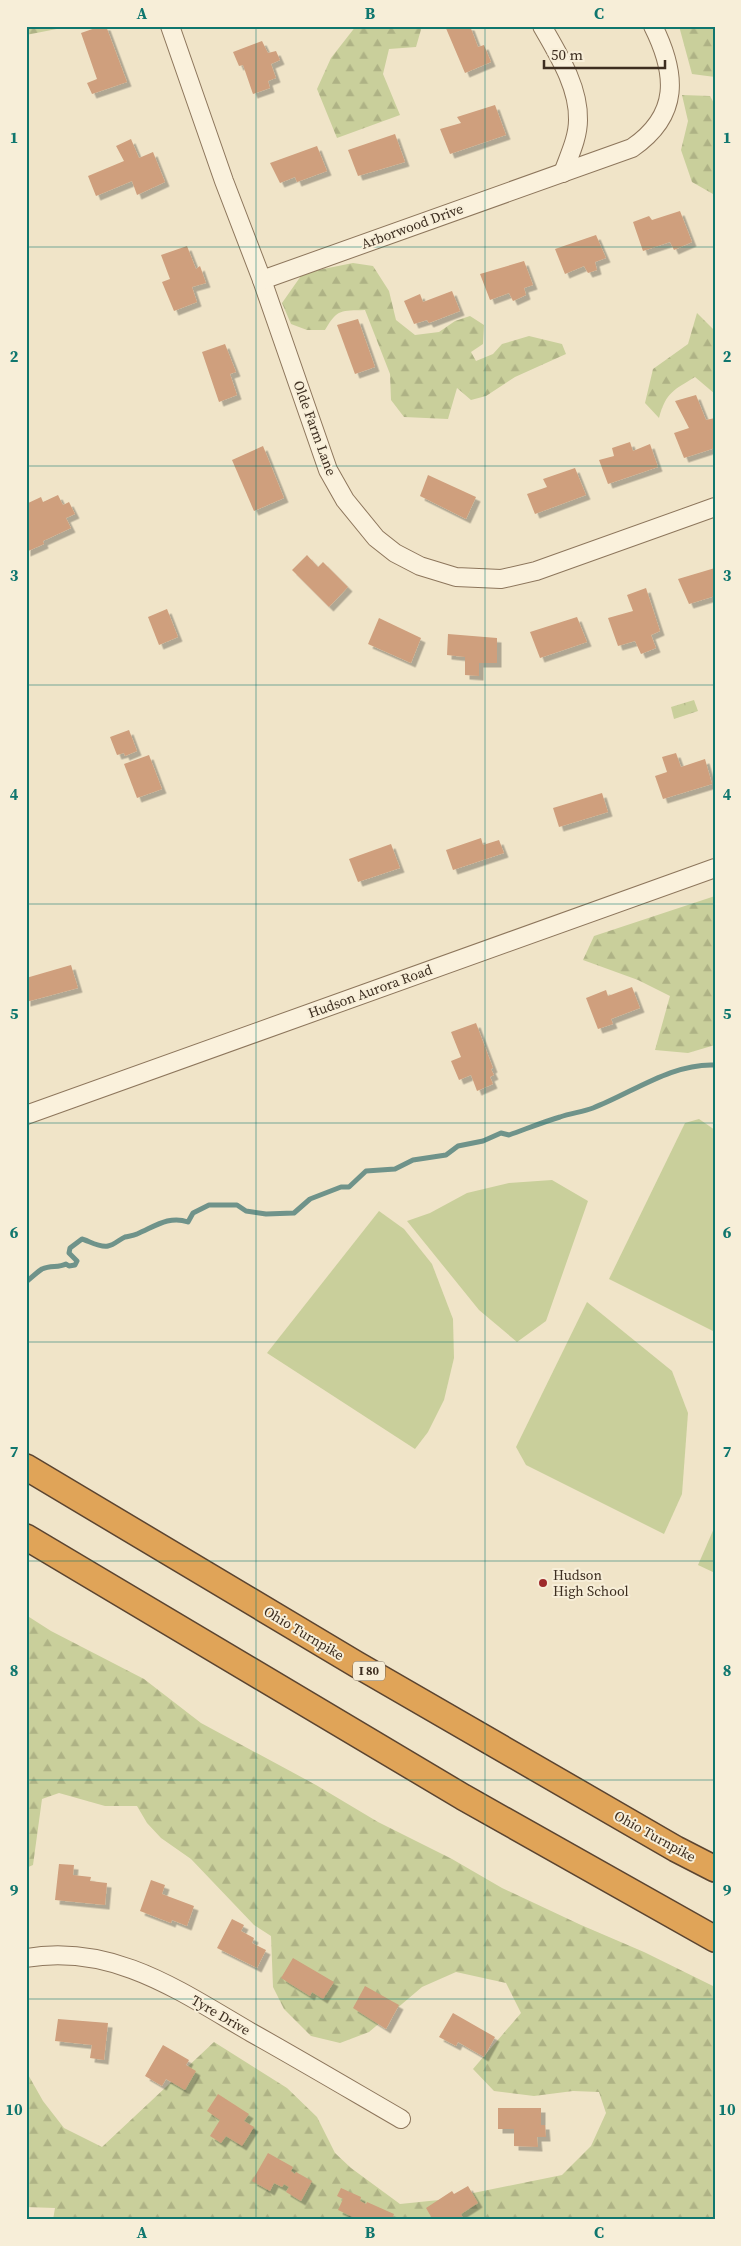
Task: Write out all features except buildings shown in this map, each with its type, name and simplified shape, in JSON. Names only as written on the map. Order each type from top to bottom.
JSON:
[{"type":"highway","name":"Ohio Turnpike","points":[[26,1466],[356,1664],[715,1870]]},
{"type":"highway","points":[[26,1537],[463,1797],[715,1940]]},
{"type":"street","name":"Olde Farm Lane","points":[[170,26],[224,181],[262,280],[328,470],[345,500],[376,538],[395,552],[420,566],[456,577],[501,579],[536,571],[715,507]]},
{"type":"street","points":[[542,26],[565,68],[577,103],[578,122],[563,173]]},
{"type":"street","name":"Arborwood Drive","points":[[262,280],[632,148],[649,136],[666,110],[670,92],[670,74],[662,46],[652,26]]},
{"type":"street","name":"Hudson Aurora Road","points":[[26,1115],[715,868]]},
{"type":"street","name":"Tyre Drive","points":[[26,1958],[59,1955],[89,1957],[142,1972],[401,2118]]},
{"type":"green space","points":[[26,26],[72,26],[26,35]]},
{"type":"green space","points":[[356,26],[422,26],[416,47],[389,49],[383,74],[400,115],[337,138],[317,89],[331,58]]},
{"type":"green space","points":[[679,26],[715,26],[715,77],[692,74]]},
{"type":"green space","points":[[682,95],[710,96],[715,105],[715,191],[713,194],[692,182],[681,150],[688,121]]},
{"type":"green space","points":[[353,263],[373,266],[389,291],[396,320],[415,335],[439,332],[455,321],[470,316],[484,325],[483,344],[471,352],[476,361],[493,354],[502,344],[529,336],[562,344],[566,354],[515,377],[486,396],[471,400],[457,388],[448,419],[404,417],[391,400],[390,374],[365,310],[341,312],[333,318],[325,330],[307,330],[291,324],[282,303],[303,273]]},
{"type":"green space","points":[[697,313],[715,331],[715,394],[695,377],[681,385],[668,397],[659,418],[645,403],[653,369],[688,344]]},
{"type":"green space","points":[[694,700],[698,711],[674,719],[671,707]]},
{"type":"green space","points":[[715,896],[715,1045],[688,1053],[655,1050],[670,996],[638,980],[583,960],[594,936]]},
{"type":"green space","points":[[699,1119],[715,1130],[715,1332],[609,1279],[685,1123]]},
{"type":"green space","points":[[552,1180],[588,1201],[546,1321],[517,1342],[479,1310],[407,1221],[430,1213],[467,1193],[509,1183]]},
{"type":"green space","points":[[379,1211],[404,1229],[432,1264],[453,1319],[454,1358],[444,1400],[428,1432],[415,1449],[267,1353]]},
{"type":"green space","points":[[587,1302],[672,1371],[688,1413],[682,1494],[664,1534],[526,1465],[516,1447]]},
{"type":"green space","points":[[715,1526],[715,1573],[698,1565]]},
{"type":"green space","points":[[26,1615],[51,1631],[144,1679],[201,1723],[316,1785],[378,1822],[452,1859],[502,1888],[644,1952],[715,1987],[715,2220],[53,2220],[55,2208],[26,2207],[26,2071],[43,2101],[64,2128],[102,2147],[214,2042],[287,2088],[317,2117],[335,2153],[351,2168],[400,2204],[439,2200],[562,2175],[591,2146],[606,2113],[599,2092],[573,2091],[534,2096],[494,2091],[473,2069],[521,2013],[506,1983],[456,1972],[422,1987],[369,2032],[340,2043],[311,2036],[284,2009],[273,1987],[271,1936],[254,1925],[191,1859],[161,1838],[147,1823],[137,1806],[105,1806],[59,1793],[42,1799],[33,1865],[26,1868]]},
{"type":"waterway","points":[[26,1282],[45,1268],[66,1264],[69,1266],[75,1265],[77,1261],[69,1253],[70,1248],[82,1239],[102,1246],[110,1245],[125,1237],[136,1235],[168,1221],[181,1220],[188,1222],[193,1213],[209,1205],[237,1205],[246,1211],[266,1214],[294,1213],[310,1199],[341,1187],[349,1187],[366,1171],[395,1169],[413,1160],[446,1155],[458,1146],[483,1141],[501,1133],[509,1135],[554,1119],[585,1111],[668,1074],[683,1069],[715,1065]]},
{"type":"place","name":"Hudson High School","points":[[543,1583]]}]
